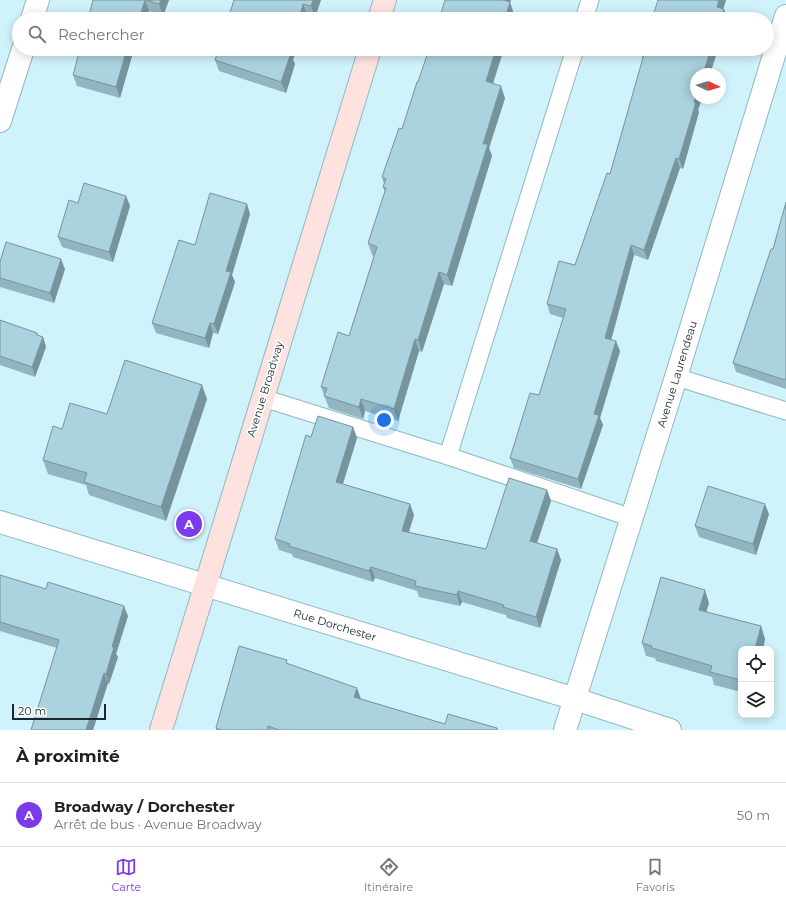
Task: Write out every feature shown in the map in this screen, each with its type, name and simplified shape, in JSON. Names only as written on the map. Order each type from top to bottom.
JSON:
[{"type":"street","points":[[34,12],[38,0]]},
{"type":"street","points":[[381,12],[385,0]]},
{"type":"street","name":"Avenue Laurendeau","points":[[774,55],[786,16]]},
{"type":"street","points":[[0,121],[21,56]]},
{"type":"street","name":"Avenue Broadway","points":[[161,730],[368,56]]},
{"type":"street","name":"Avenue Laurendeau","points":[[565,730],[676,378],[774,56]]},
{"type":"street","name":"Rue Dorchester","points":[[0,522],[575,699],[670,730]]},
{"type":"lane","points":[[586,12],[590,0]]},
{"type":"lane","points":[[448,456],[573,56]]},
{"type":"lane","points":[[676,378],[786,411]]},
{"type":"lane","points":[[263,398],[448,456],[632,518]]},
{"type":"building","points":[[93,0],[145,0],[141,12],[90,12]]},
{"type":"building","points":[[146,0],[161,0],[159,4]]},
{"type":"building","points":[[234,0],[313,0],[311,6],[303,4],[301,12],[230,12]]},
{"type":"building","points":[[445,0],[503,0],[510,2],[507,12],[441,12]]},
{"type":"building","points":[[658,0],[719,0],[717,7],[724,9],[723,12],[654,12]]},
{"type":"building","points":[[78,56],[125,56],[116,87],[73,75]]},
{"type":"building","points":[[216,56],[290,56],[281,82],[215,60]]},
{"type":"building","points":[[427,56],[494,56],[486,81],[501,86],[483,144],[488,144],[447,275],[439,272],[418,340],[415,339],[394,409],[361,399],[359,407],[324,396],[327,388],[321,387],[338,332],[349,336],[377,247],[368,243],[386,188],[383,187],[386,179],[382,177],[399,128],[402,129]]},
{"type":"building","points":[[643,56],[709,56],[705,68],[690,68],[690,104],[695,104],[679,159],[676,158],[644,250],[631,245],[605,338],[616,341],[594,414],[599,415],[578,479],[510,458],[530,393],[539,395],[566,309],[547,304],[559,261],[575,265],[607,173],[610,174]]},
{"type":"building","points":[[84,183],[126,196],[109,252],[58,237],[69,200],[78,203]]},
{"type":"building","points":[[210,193],[247,204],[226,271],[231,272],[214,324],[210,323],[205,338],[152,323],[179,240],[195,245]]},
{"type":"building","points":[[786,202],[785,380],[733,363],[771,249],[773,249]]},
{"type":"building","points":[[6,242],[61,259],[50,293],[0,278],[0,262]]},
{"type":"building","points":[[0,320],[37,333],[37,335],[43,337],[32,367],[0,356]]},
{"type":"building","points":[[125,360],[202,385],[161,507],[84,482],[87,473],[43,460],[53,426],[62,429],[70,403],[107,414]]},
{"type":"building","points":[[318,416],[353,427],[336,482],[410,504],[402,531],[486,549],[509,478],[547,490],[530,541],[557,549],[536,617],[503,607],[504,605],[458,591],[457,595],[415,586],[416,581],[371,567],[369,571],[289,546],[290,544],[275,539],[306,435],[311,437]]},
{"type":"building","points":[[708,486],[765,504],[753,544],[695,526]]},
{"type":"building","points":[[0,575],[46,589],[48,582],[124,606],[106,674],[104,673],[86,730],[31,730],[59,640],[0,622]]},
{"type":"building","points":[[661,577],[705,590],[699,610],[761,626],[756,646],[738,646],[738,679],[710,672],[712,666],[652,648],[652,646],[642,643]]},
{"type":"building","points":[[239,646],[287,660],[286,663],[357,688],[354,697],[445,724],[448,714],[497,728],[497,730],[279,730],[268,726],[267,730],[221,730],[216,728]]},
{"type":"place","name":"Broadway / Dorchester","points":[[189,524]]}]
